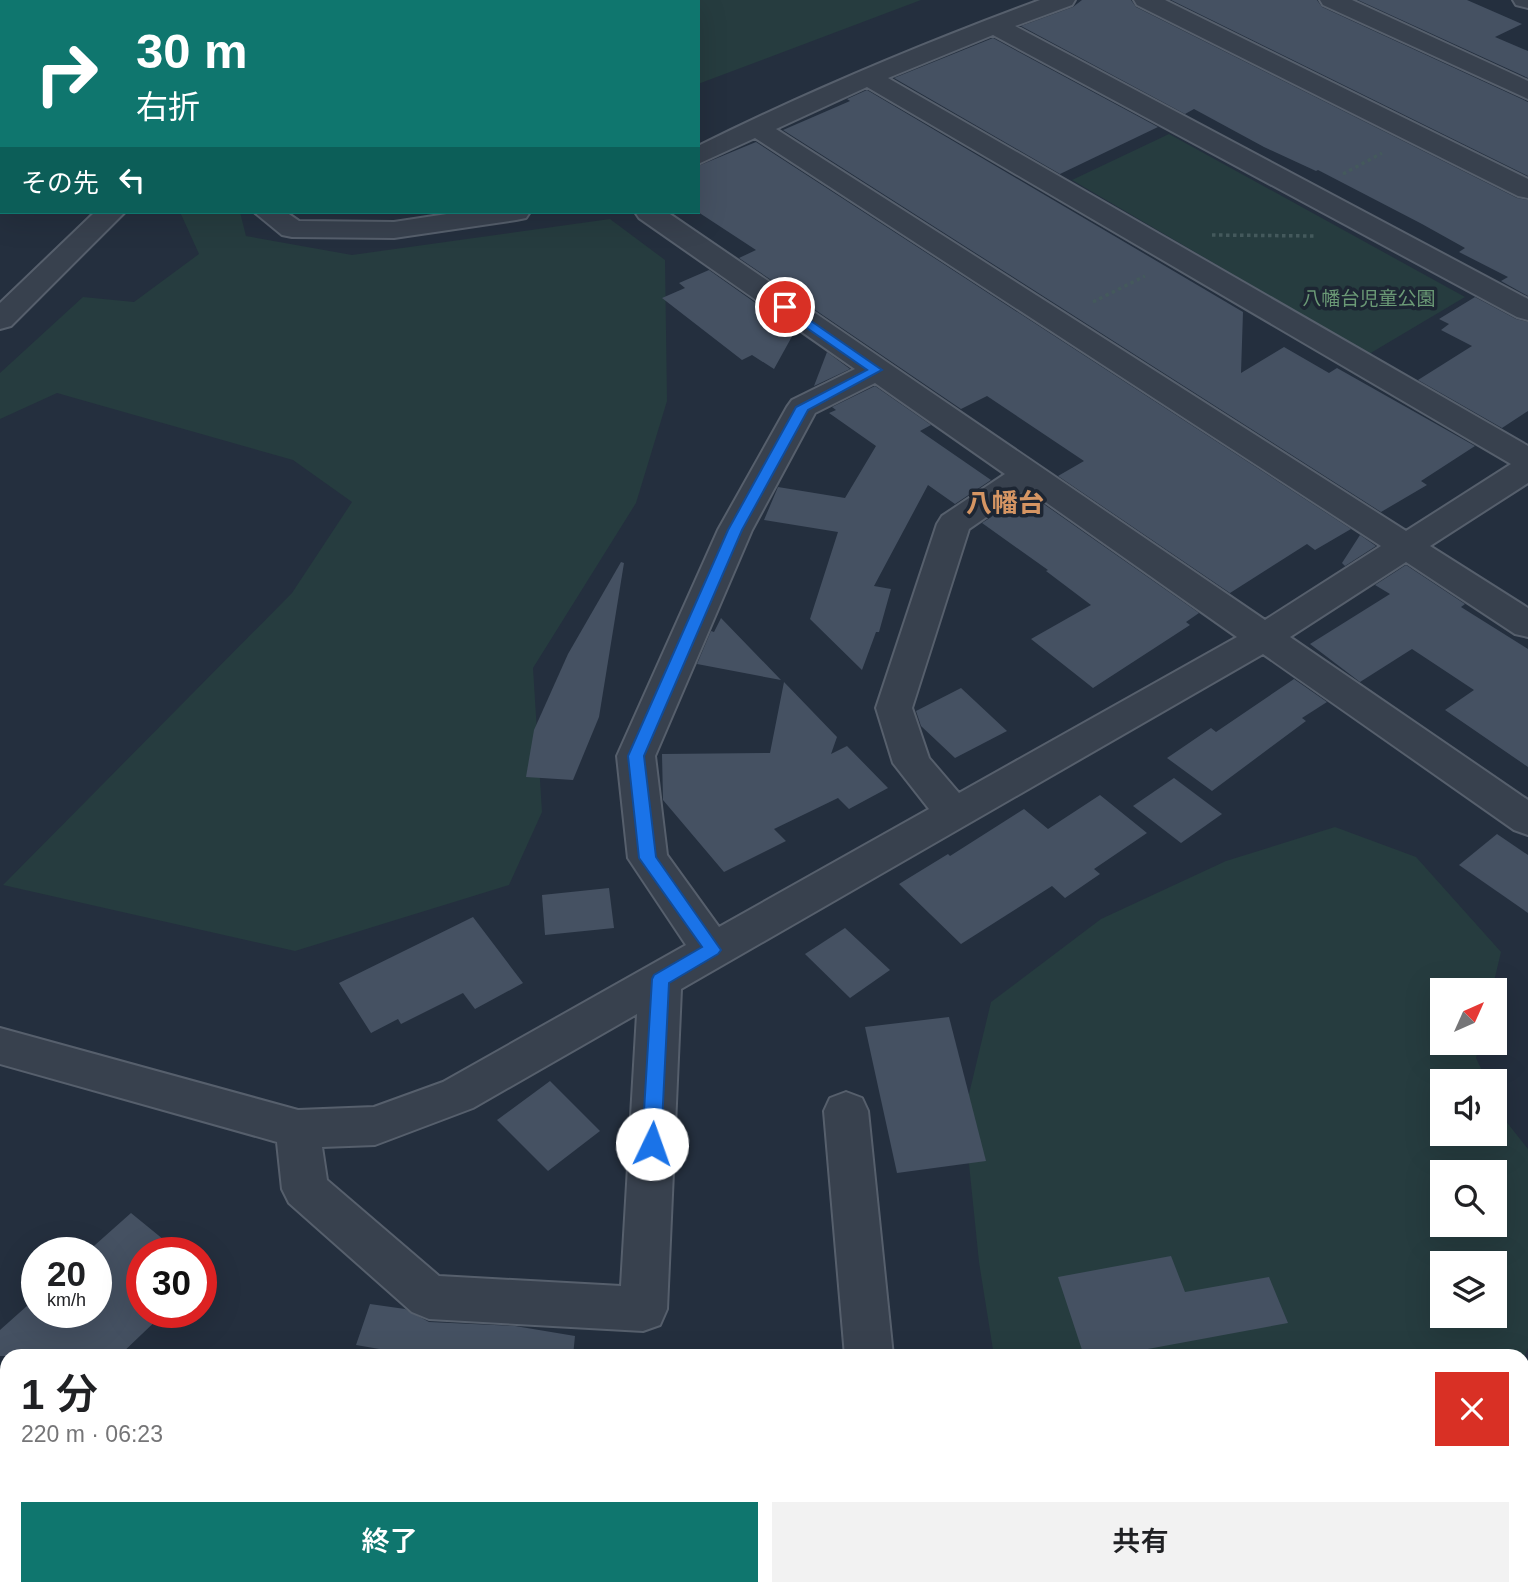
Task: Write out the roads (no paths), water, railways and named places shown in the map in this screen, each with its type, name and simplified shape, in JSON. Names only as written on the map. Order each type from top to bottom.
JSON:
[{"type":"street","points":[[700,155],[755,127],[868,77],[1063,0]]},
{"type":"street","points":[[1146,0],[1528,190]]},
{"type":"street","points":[[1332,0],[1528,91]]},
{"type":"street","points":[[994,25],[1528,311]]},
{"type":"street","points":[[868,77],[1528,460]]},
{"type":"street","points":[[755,127],[1528,625]]},
{"type":"street","points":[[271,214],[292,229],[394,230],[502,214]]},
{"type":"street","points":[[652,214],[1528,820]]},
{"type":"street","points":[[0,320],[101,218]]},
{"type":"street","points":[[712,950],[648,858],[636,756],[735,530],[803,407],[876,370]]},
{"type":"street","points":[[0,1046],[298,1129],[375,1126],[458,1095],[1264,638],[1528,468]]},
{"type":"street","points":[[954,813],[912,763],[894,708],[954,524],[1027,474]]},
{"type":"street","points":[[298,1129],[304,1189],[429,1297],[643,1309],[660,979]]},
{"type":"street","points":[[846,1111],[868,1349]]},
{"type":"district","name":"八幡台","points":[[1005,503]]},
{"type":"park label","name":"八幡台児童公園","points":[[1369,298]]}]
